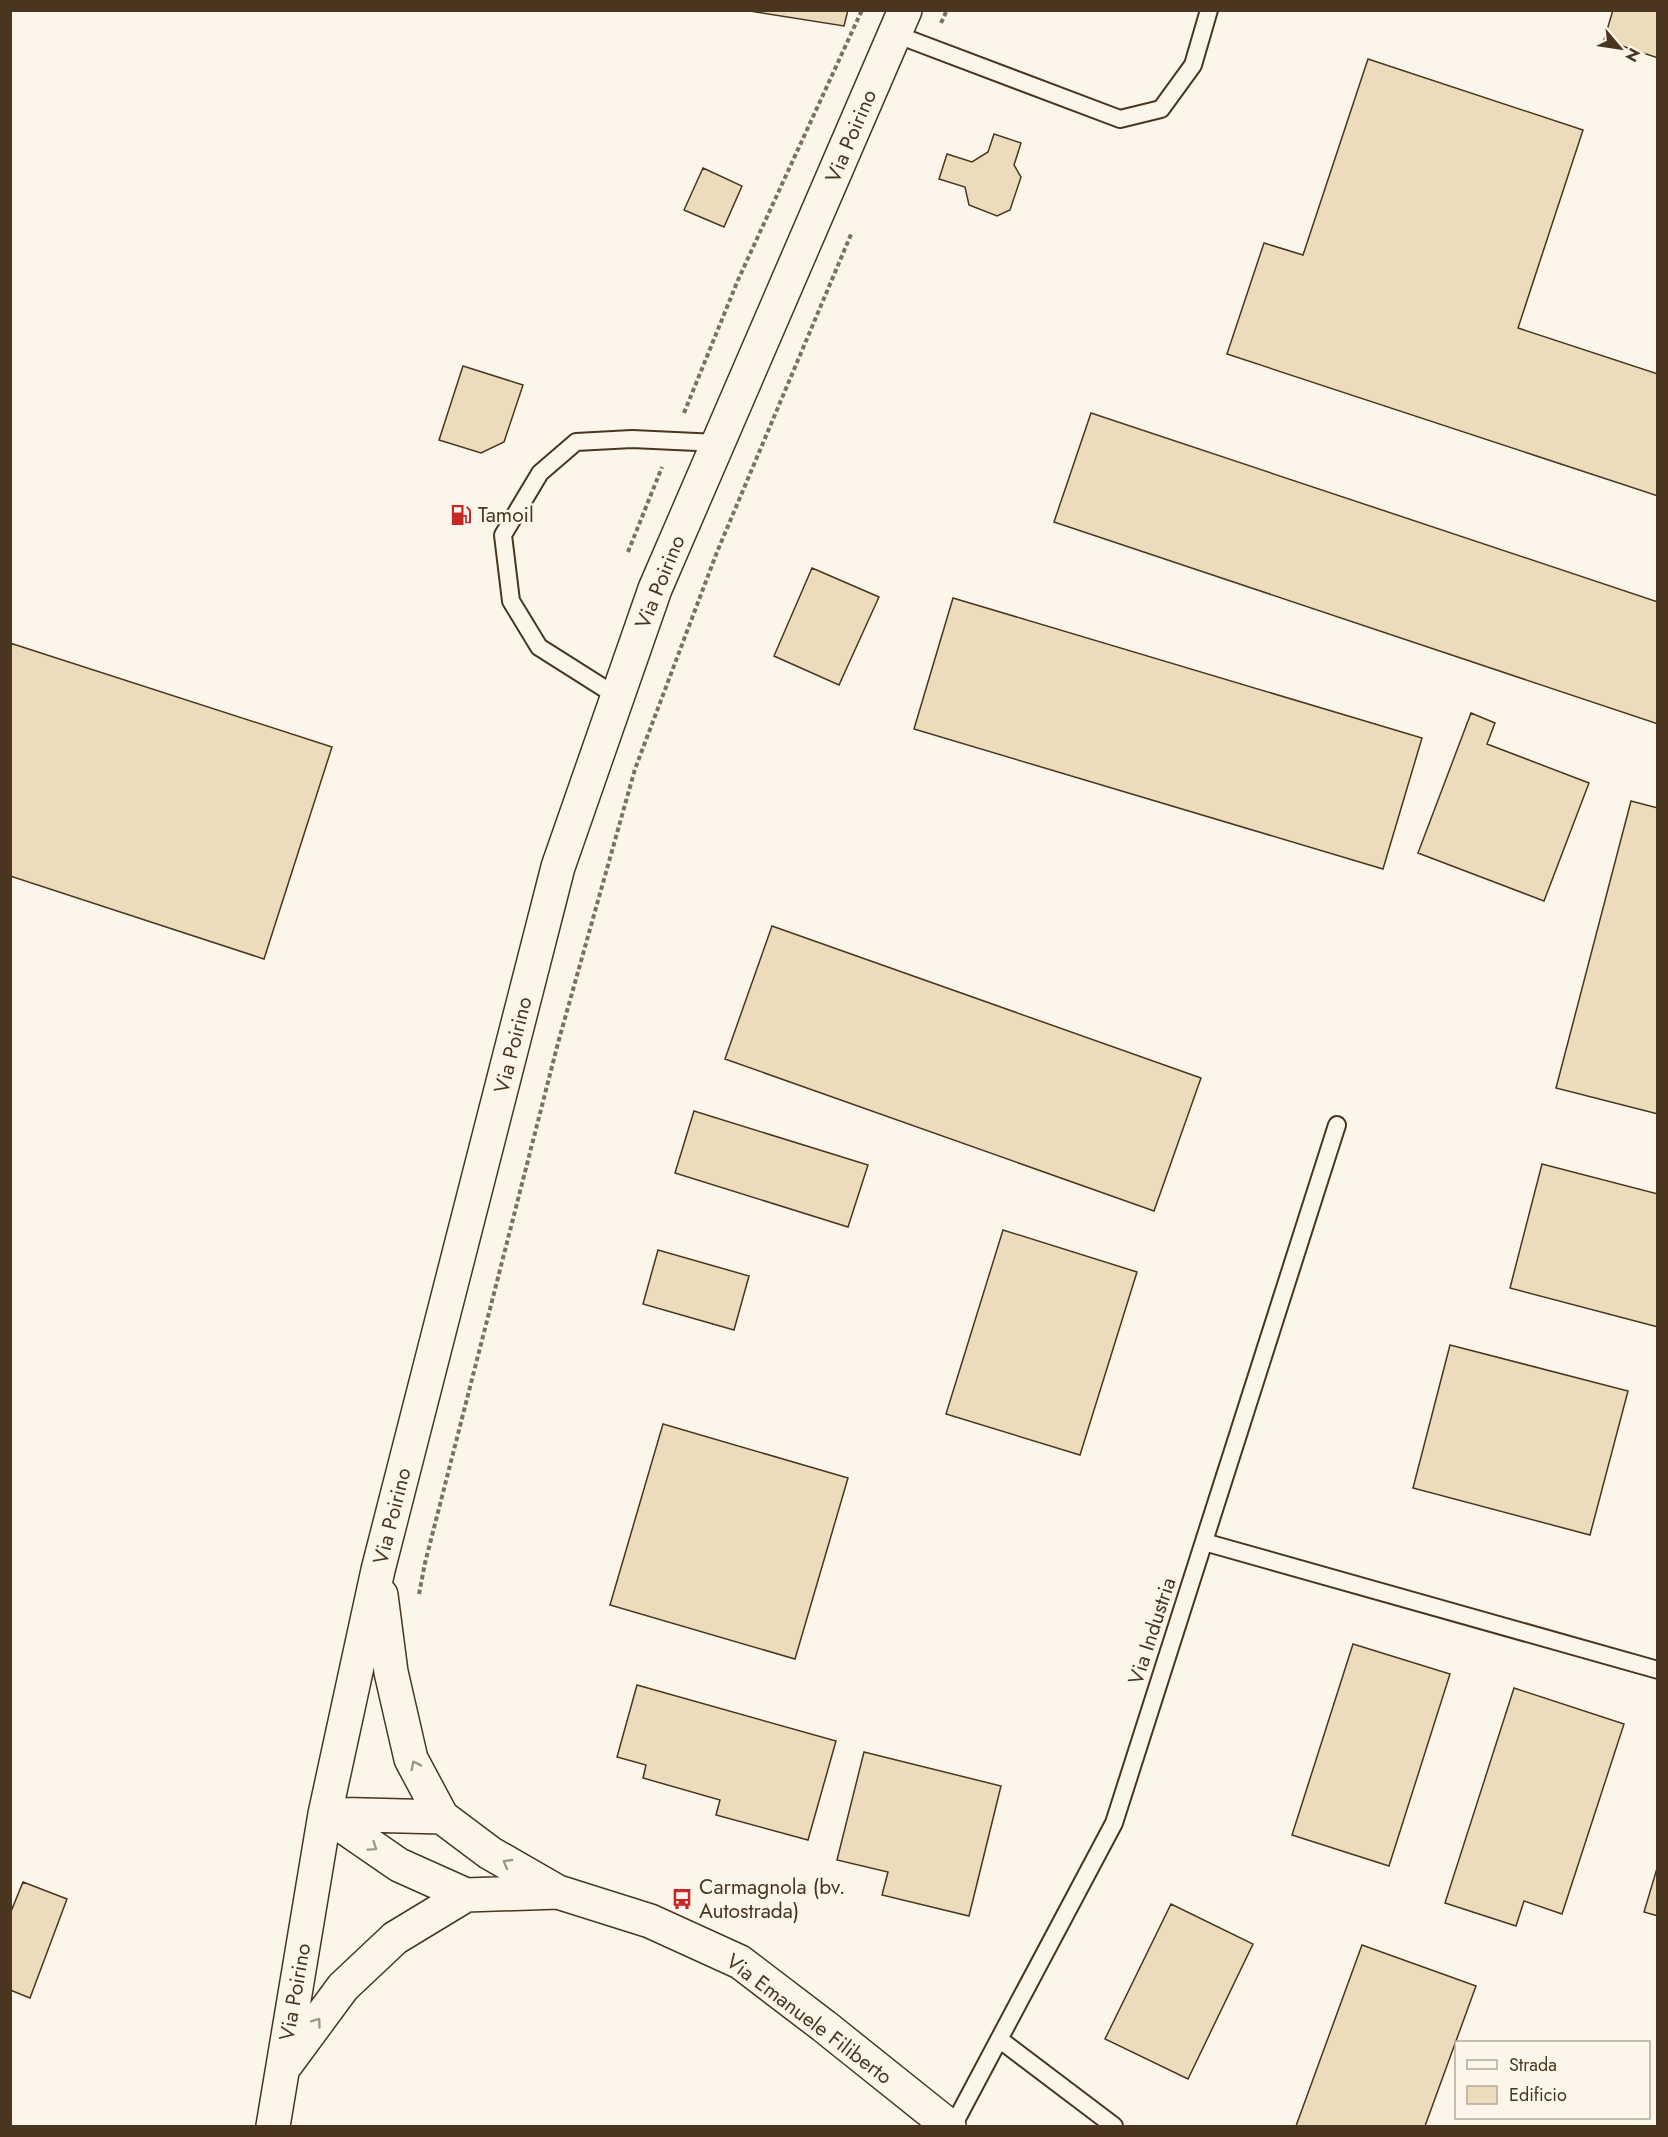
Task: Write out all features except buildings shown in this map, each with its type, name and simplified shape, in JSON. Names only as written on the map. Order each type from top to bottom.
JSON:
[{"type":"main road","name":"Via Poirino","points":[[273,2127],[326,1814],[378,1570],[558,867],[655,589],[900,22]]},
{"type":"main road","points":[[378,1570],[392,1672],[411,1758],[442,1817],[490,1853],[558,1892]]},
{"type":"main road","points":[[326,1814],[442,1817]]},
{"type":"main road","points":[[326,1814],[399,1865],[466,1895],[558,1892]]},
{"type":"main road","name":"Via Emanuele Filiberto","points":[[558,1892],[650,1921],[740,1962],[951,2127]]},
{"type":"main road","points":[[282,2070],[343,1987],[395,1938],[466,1895]]},
{"type":"lane","points":[[900,22],[930,48],[1120,119],[1161,109],[1193,65],[1209,10]]},
{"type":"lane","points":[[618,697],[539,647],[511,601],[503,535],[540,473],[576,442],[632,439],[718,443]]},
{"type":"lane","name":"Via Industria","points":[[951,2127],[1114,1823],[1337,1125]]},
{"type":"lane","points":[[1204,1542],[1658,1670]]},
{"type":"lane","points":[[999,2039],[1114,2127]]},
{"type":"path","points":[[930,48],[947,10]]},
{"type":"path","points":[[417,1603],[425,1563],[558,1043],[635,769],[717,552],[855,224]]},
{"type":"place","name":"Tamoil","points":[[461,515]]},
{"type":"place","name":"Carmagnola (bv. Autostrada)","points":[[682,1899]]}]
